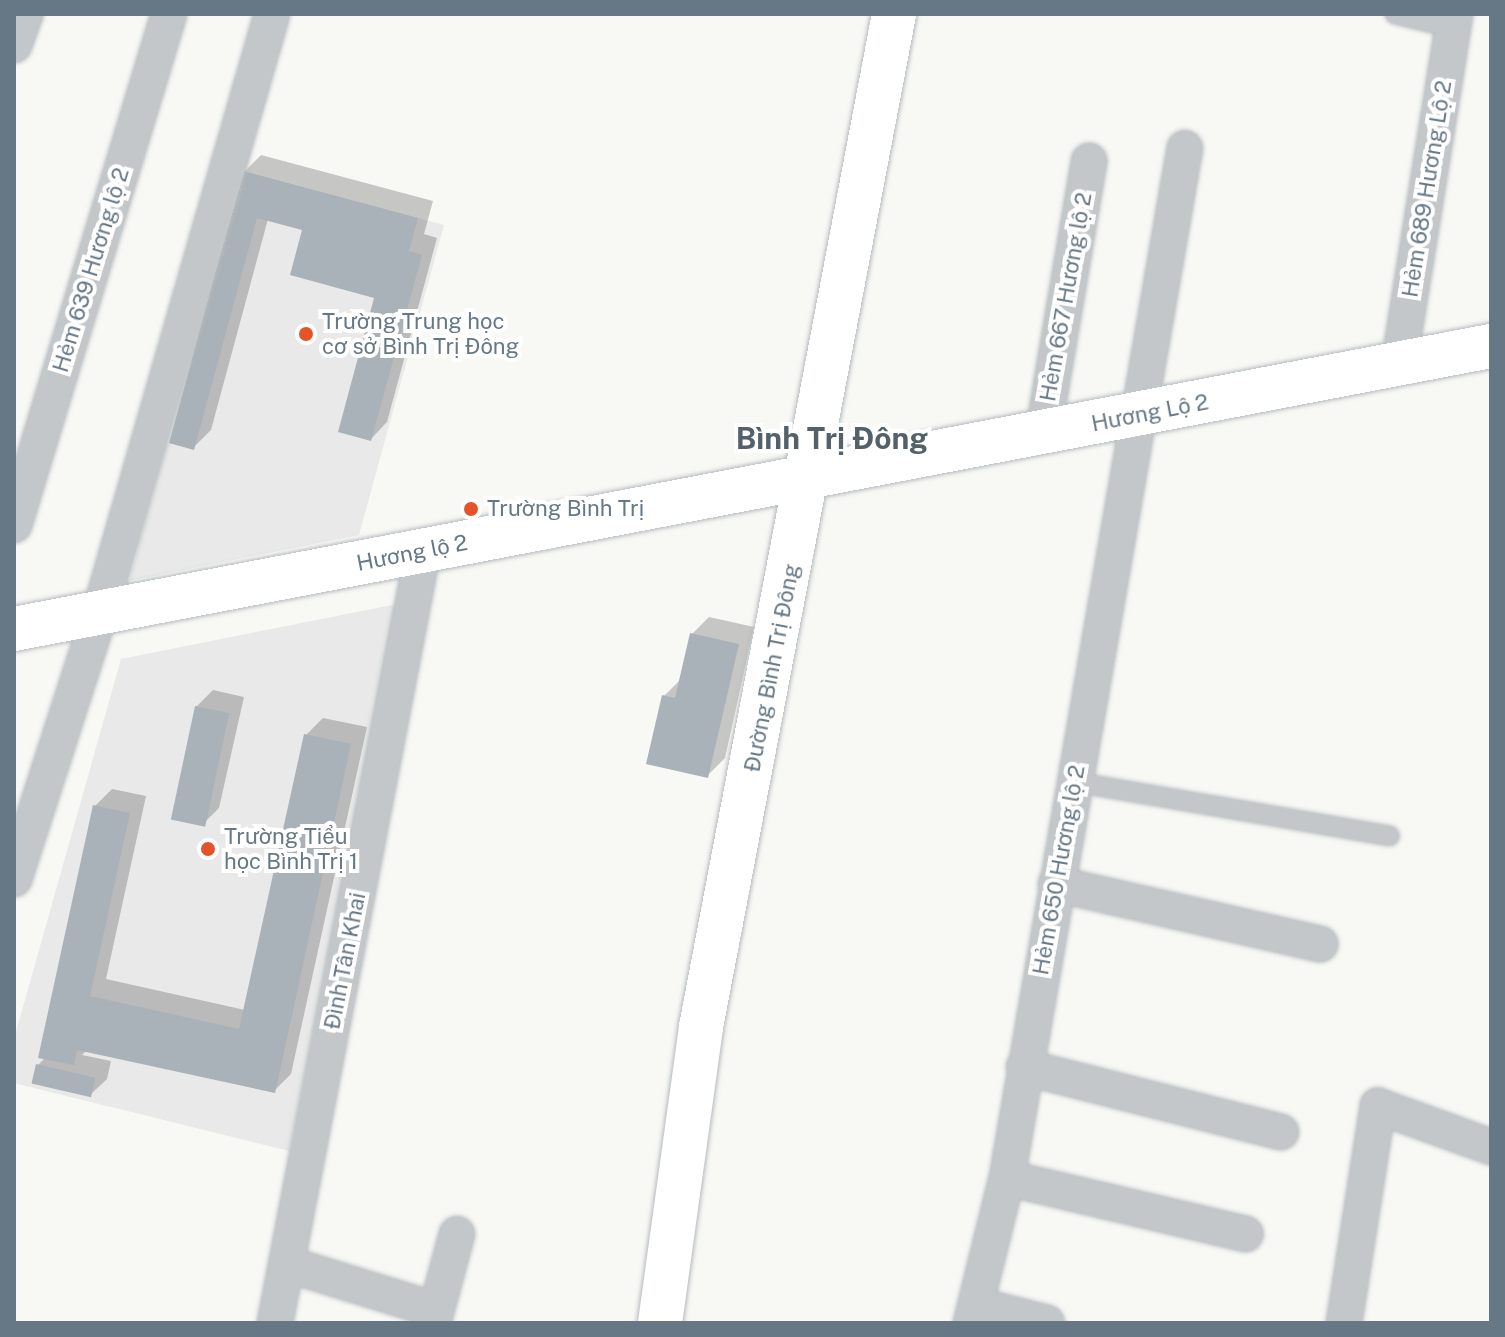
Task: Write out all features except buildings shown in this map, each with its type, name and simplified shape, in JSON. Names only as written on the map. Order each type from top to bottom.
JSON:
[{"type":"main road","name":"Đường Bình Trị Đông","points":[[660,1323],[701,1027],[809,477],[894,14]]},
{"type":"main road","name":"Hương Lộ 2","points":[[809,477],[1491,346]]},
{"type":"main road","name":"Hương lộ 2","points":[[14,629],[809,477]]},
{"type":"street","points":[[14,45],[25,14]]},
{"type":"street","name":"Hẻm 639 Hương lộ 2","points":[[14,525],[169,14]]},
{"type":"street","points":[[14,879],[100,612],[261,16]]},
{"type":"street","name":"Hẻm 689 Hương Lộ 2","points":[[1399,364],[1454,21]]},
{"type":"street","name":"Hẻm 650 Hương lộ 2","points":[[973,1314],[1007,1178],[1185,148]]},
{"type":"street","name":"Hẻm 667 Hương lộ 2","points":[[1043,434],[1089,161]]},
{"type":"street","name":"Đình Tân Khai","points":[[275,1323],[423,551]]},
{"type":"street","points":[[1056,884],[1320,944]]},
{"type":"street","points":[[1024,1067],[1281,1132]]},
{"type":"street","points":[[1344,1323],[1378,1106],[1491,1147]]},
{"type":"street","points":[[1007,1178],[1246,1234]]},
{"type":"street","points":[[287,1264],[434,1316],[457,1234]]},
{"type":"street","points":[[973,1314],[1047,1323]]},
{"type":"lane","points":[[1395,14],[1454,21]]},
{"type":"lane","points":[[1074,782],[1389,836]]},
{"type":"shaded area","name":"Trường Trung học cơ sở Bình Trị Đông","points":[[243,171],[444,225],[359,535],[129,581]]},
{"type":"shaded area","name":"Trường Tiểu học Bình Trị 1","points":[[397,604],[289,1151],[14,1083],[14,1039],[121,659]]},
{"type":"place","name":"Trường Trung học cơ sở Bình Trị Đông","points":[[306,334]]},
{"type":"place","name":"Trường Bình Trị","points":[[471,509]]},
{"type":"place","name":"Trường Tiểu học Bình Trị 1","points":[[208,849]]},
{"type":"district","name":"Bình Trị Đông","points":[[832,438]]}]
